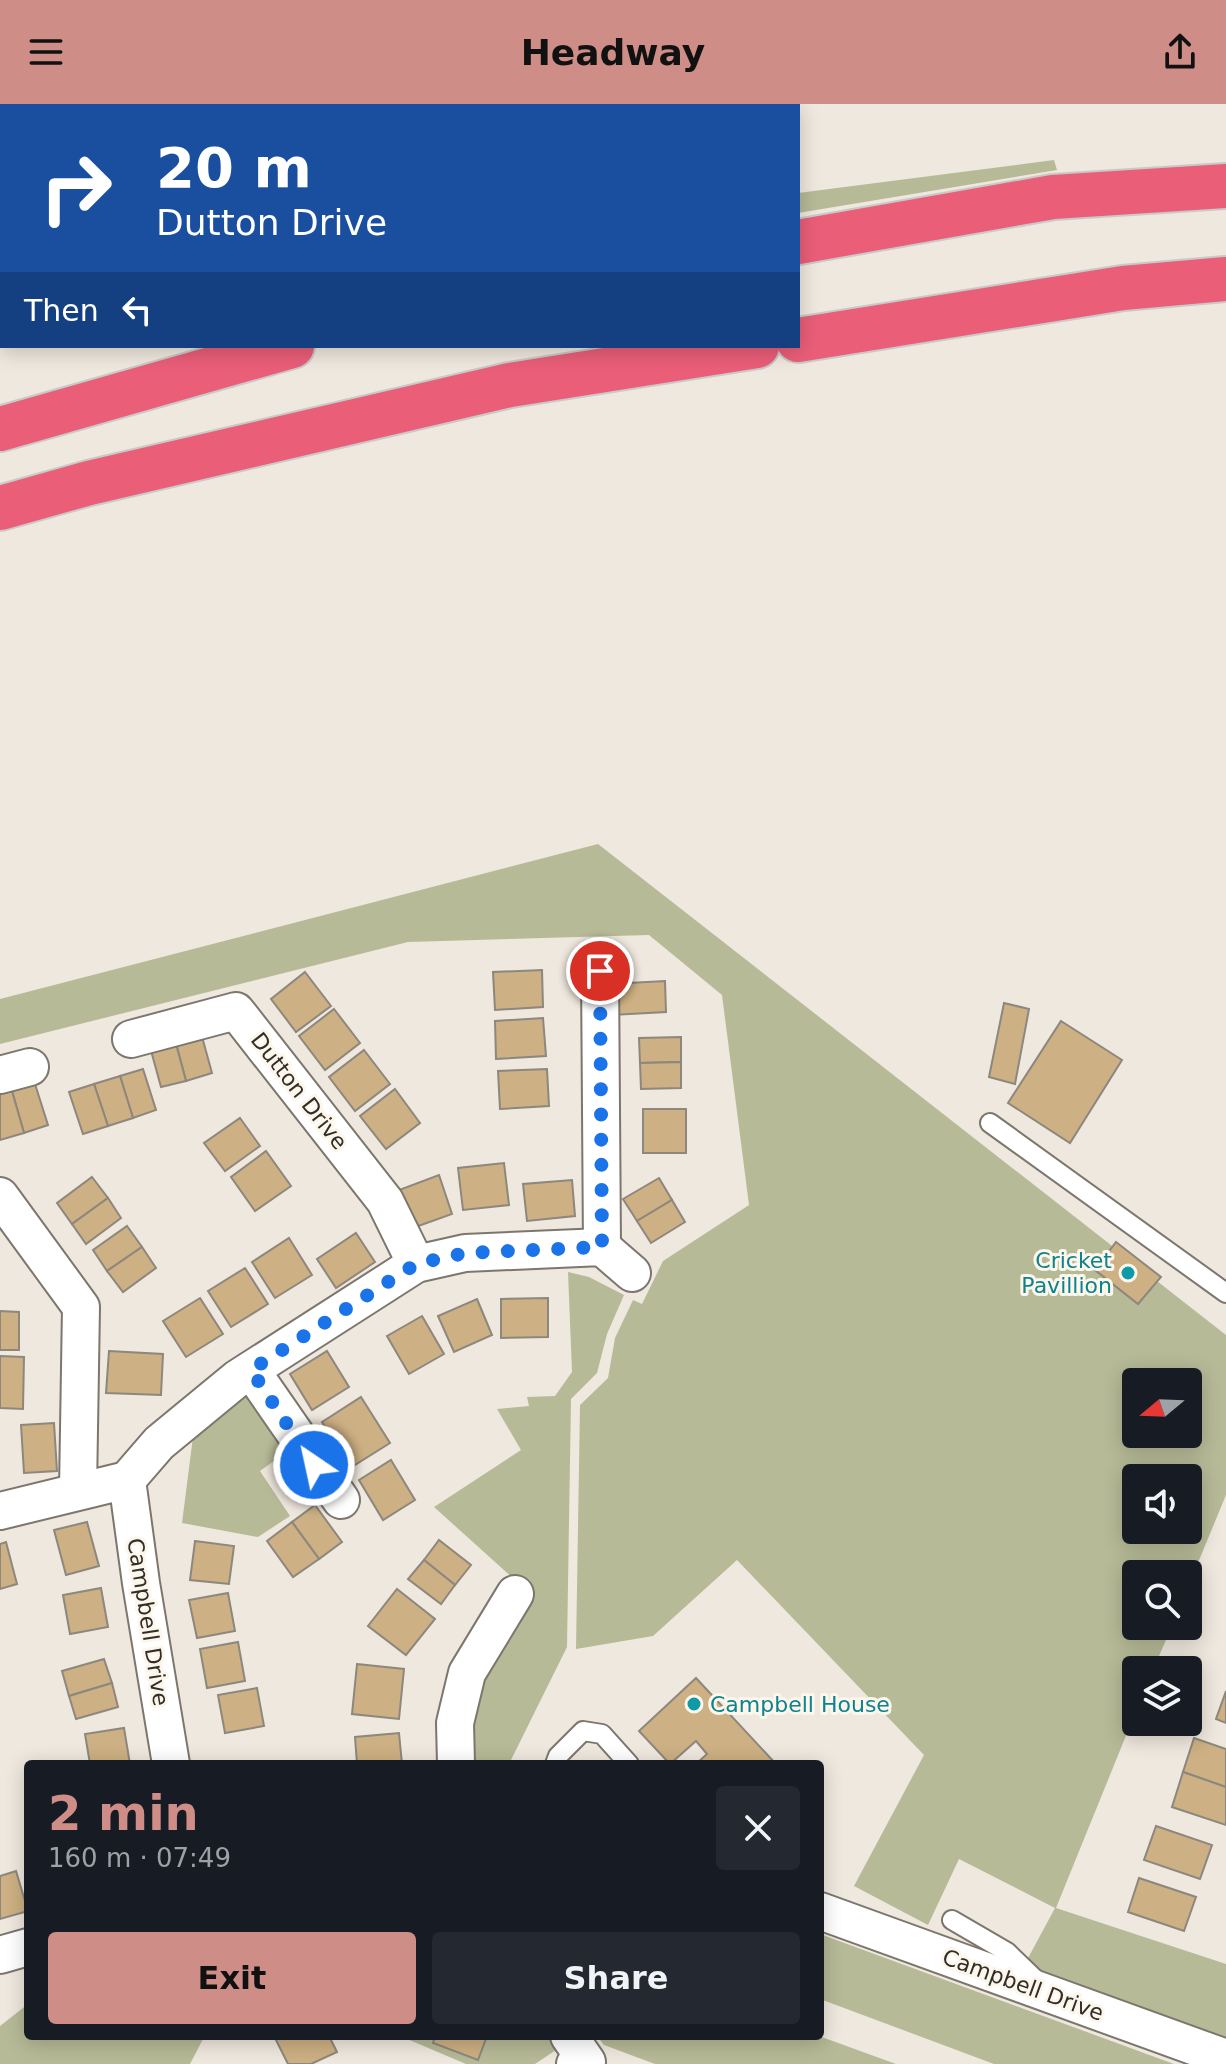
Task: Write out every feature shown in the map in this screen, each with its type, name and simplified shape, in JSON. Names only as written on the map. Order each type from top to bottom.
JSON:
[{"type":"highway","points":[[800,242],[1053,197],[1226,186]]},
{"type":"highway","points":[[800,340],[1123,288],[1226,279]]},
{"type":"highway","points":[[0,429],[285,348]]},
{"type":"highway","points":[[0,508],[89,483],[510,385],[744,348]]},
{"type":"street","points":[[600,971],[602,1247]]},
{"type":"street","name":"Dutton Drive","points":[[131,1039],[236,1011],[385,1201],[416,1264]]},
{"type":"street","points":[[0,1196],[81,1307],[78,1490]]},
{"type":"street","points":[[0,1511],[127,1480],[159,1443],[251,1370],[416,1264],[465,1253],[602,1247],[632,1273]]},
{"type":"street","points":[[251,1370],[341,1500]]},
{"type":"street","points":[[141,1583],[159,1443]]},
{"type":"street","name":"Campbell Drive","points":[[127,1480],[170,1760]]},
{"type":"street","points":[[456,1760],[455,1723],[467,1673],[515,1594]]},
{"type":"street","name":"Campbell Drive","points":[[824,1912],[1226,2058]]},
{"type":"street","points":[[0,1955],[24,1948]]},
{"type":"lane","points":[[990,1123],[1226,1293]]},
{"type":"lane","points":[[556,1760],[583,1731],[602,1734],[625,1760]]},
{"type":"lane","points":[[952,1920],[1007,1952],[1053,1995]]},
{"type":"green space","points":[[1054,160],[1057,170],[800,213],[800,193]]},
{"type":"green space","points":[[598,844],[1226,1335],[1226,1495],[1199,1560],[1122,1560],[1122,1640],[1166,1640],[1159,1656],[1122,1656],[1122,1736],[1126,1736],[1056,1908],[1226,1964],[1226,2040],[1035,1972],[1027,1960],[1055,1908],[959,1859],[928,1925],[854,1886],[924,1755],[737,1560],[653,1636],[576,1649],[580,1405],[608,1378],[615,1338],[633,1300],[642,1304],[663,1261],[749,1205],[722,995],[649,935],[408,942],[0,1044],[0,999]]},
{"type":"green space","points":[[568,1272],[589,1277],[624,1295],[607,1334],[597,1373],[571,1399],[567,1647],[511,1760],[469,1760],[467,1736],[485,1678],[502,1644],[534,1597],[434,1507],[521,1450],[497,1409],[529,1406],[527,1397],[555,1396],[572,1372]]},
{"type":"green space","points":[[247,1393],[285,1453],[260,1471],[290,1516],[258,1537],[182,1523],[194,1429]]},
{"type":"green space","points":[[824,1935],[1174,2064],[994,2064],[824,2000]]},
{"type":"green space","points":[[24,2007],[24,2040],[202,2040],[190,2064],[0,2064],[0,2026]]},
{"type":"green space","points":[[824,2038],[896,2064],[655,2064],[604,2045],[600,2040]]},
{"type":"green space","points":[[409,2040],[554,2040],[559,2048],[535,2064],[466,2064]]},
{"type":"building","points":[[542,970],[543,1007],[495,1010],[493,972]]},
{"type":"building","points":[[305,972],[331,1006],[296,1032],[271,999]]},
{"type":"building","points":[[665,981],[666,1012],[612,1015],[610,984]]},
{"type":"building","points":[[1004,1003],[1029,1009],[1015,1084],[989,1077]]},
{"type":"building","points":[[334,1009],[360,1043],[325,1070],[299,1036]]},
{"type":"building","points":[[543,1018],[546,1056],[496,1059],[495,1021]]},
{"type":"building","points":[[1061,1021],[1122,1060],[1070,1143],[1008,1103]]},
{"type":"building","points":[[201,1033],[212,1073],[186,1081],[175,1040]]},
{"type":"building","points":[[681,1037],[681,1062],[640,1063],[639,1038]]},
{"type":"building","points":[[175,1040],[186,1081],[161,1087],[150,1047]]},
{"type":"building","points":[[364,1050],[390,1084],[355,1111],[329,1077]]},
{"type":"building","points":[[681,1062],[681,1088],[641,1089],[640,1063]]},
{"type":"building","points":[[143,1069],[156,1110],[133,1118],[120,1076]]},
{"type":"building","points":[[547,1069],[549,1106],[500,1109],[498,1071]]},
{"type":"building","points":[[120,1076],[133,1118],[108,1126],[94,1084]]},
{"type":"building","points":[[35,1084],[48,1125],[24,1133],[12,1091]]},
{"type":"building","points":[[94,1084],[108,1126],[83,1134],[69,1092]]},
{"type":"building","points":[[395,1089],[420,1123],[386,1149],[360,1116]]},
{"type":"building","points":[[12,1091],[24,1133],[0,1140],[0,1094]]},
{"type":"building","points":[[643,1109],[686,1109],[686,1153],[643,1153]]},
{"type":"building","points":[[240,1118],[260,1146],[225,1171],[204,1143]]},
{"type":"building","points":[[266,1151],[291,1186],[255,1211],[231,1177]]},
{"type":"building","points":[[504,1163],[509,1205],[463,1210],[458,1168]]},
{"type":"building","points":[[439,1175],[452,1214],[413,1228],[399,1190]]},
{"type":"building","points":[[92,1177],[108,1198],[72,1224],[57,1203]]},
{"type":"building","points":[[659,1178],[672,1200],[637,1221],[623,1199]]},
{"type":"building","points":[[572,1180],[575,1216],[527,1221],[523,1184]]},
{"type":"building","points":[[108,1198],[121,1218],[86,1244],[72,1224]]},
{"type":"building","points":[[672,1200],[685,1222],[651,1243],[637,1221]]},
{"type":"building","points":[[127,1226],[142,1247],[107,1271],[93,1250]]},
{"type":"building","points":[[356,1233],[375,1262],[336,1288],[317,1259]]},
{"type":"building","points":[[289,1238],[312,1275],[275,1298],[252,1262]]},
{"type":"building","name":"Cricket Pavillion","points":[[1116,1242],[1161,1277],[1138,1304],[1095,1270]]},
{"type":"building","points":[[142,1247],[156,1268],[123,1292],[107,1271]]},
{"type":"building","points":[[245,1268],[268,1304],[231,1327],[208,1291]]},
{"type":"building","points":[[200,1298],[223,1334],[186,1357],[163,1321]]},
{"type":"building","points":[[548,1298],[548,1337],[501,1338],[501,1299]]},
{"type":"building","points":[[477,1299],[492,1335],[454,1352],[438,1316]]},
{"type":"building","points":[[0,1311],[19,1312],[19,1350],[0,1350]]},
{"type":"building","points":[[422,1316],[444,1354],[409,1374],[387,1336]]},
{"type":"building","points":[[109,1351],[163,1354],[161,1395],[106,1393]]},
{"type":"building","points":[[327,1351],[349,1387],[312,1410],[290,1374]]},
{"type":"building","points":[[0,1356],[24,1357],[23,1409],[0,1408]]},
{"type":"building","points":[[361,1397],[390,1443],[350,1468],[322,1422]]},
{"type":"building","points":[[54,1423],[57,1471],[24,1473],[21,1425]]},
{"type":"building","points":[[391,1460],[415,1500],[383,1520],[359,1480]]},
{"type":"building","points":[[315,1505],[342,1542],[319,1559],[292,1522]]},
{"type":"building","points":[[87,1522],[99,1566],[66,1575],[54,1530]]},
{"type":"building","points":[[292,1522],[319,1559],[293,1577],[267,1541]]},
{"type":"building","points":[[439,1540],[471,1565],[455,1585],[424,1560]]},
{"type":"building","points":[[195,1541],[234,1546],[229,1584],[190,1580]]},
{"type":"building","points":[[6,1542],[17,1584],[0,1589],[0,1544]]},
{"type":"building","points":[[424,1560],[455,1585],[441,1604],[408,1579]]},
{"type":"building","points":[[101,1588],[108,1627],[70,1634],[63,1595]]},
{"type":"building","points":[[397,1589],[435,1619],[406,1655],[368,1626]]},
{"type":"building","points":[[228,1593],[235,1631],[197,1638],[189,1600]]},
{"type":"building","points":[[238,1642],[245,1681],[207,1688],[200,1649]]},
{"type":"building","points":[[104,1659],[112,1683],[69,1696],[62,1671]]},
{"type":"building","points":[[357,1664],[404,1669],[399,1719],[352,1714]]},
{"type":"building","name":"Campbell House","points":[[696,1678],[772,1760],[700,1760],[707,1754],[696,1741],[675,1760],[666,1760],[639,1731]]},
{"type":"building","points":[[112,1683],[118,1707],[76,1719],[69,1696]]},
{"type":"building","points":[[257,1688],[264,1726],[225,1733],[218,1695]]},
{"type":"building","points":[[1226,1691],[1226,1723],[1216,1719]]},
{"type":"building","points":[[124,1728],[129,1760],[89,1760],[85,1734]]},
{"type":"building","points":[[399,1733],[402,1760],[357,1760],[355,1737]]},
{"type":"building","points":[[1194,1738],[1226,1749],[1226,1787],[1183,1772]]},
{"type":"building","points":[[1183,1772],[1226,1787],[1226,1825],[1172,1807]]},
{"type":"building","points":[[1156,1826],[1212,1845],[1200,1879],[1144,1860]]},
{"type":"building","points":[[16,1871],[24,1898],[24,1912],[0,1919],[0,1876]]},
{"type":"building","points":[[1139,1878],[1196,1897],[1184,1931],[1128,1912]]},
{"type":"building","points":[[276,2040],[331,2040],[337,2052],[311,2064],[288,2064]]},
{"type":"building","points":[[434,2040],[486,2040],[478,2060],[433,2043]]},
{"type":"place","name":"Cricket Pavillion","points":[[1128,1273]]},
{"type":"place","name":"Campbell House","points":[[694,1704]]},
{"type":"route","points":[[314,1465],[251,1370],[416,1264],[465,1253],[602,1247],[600,971]]}]
